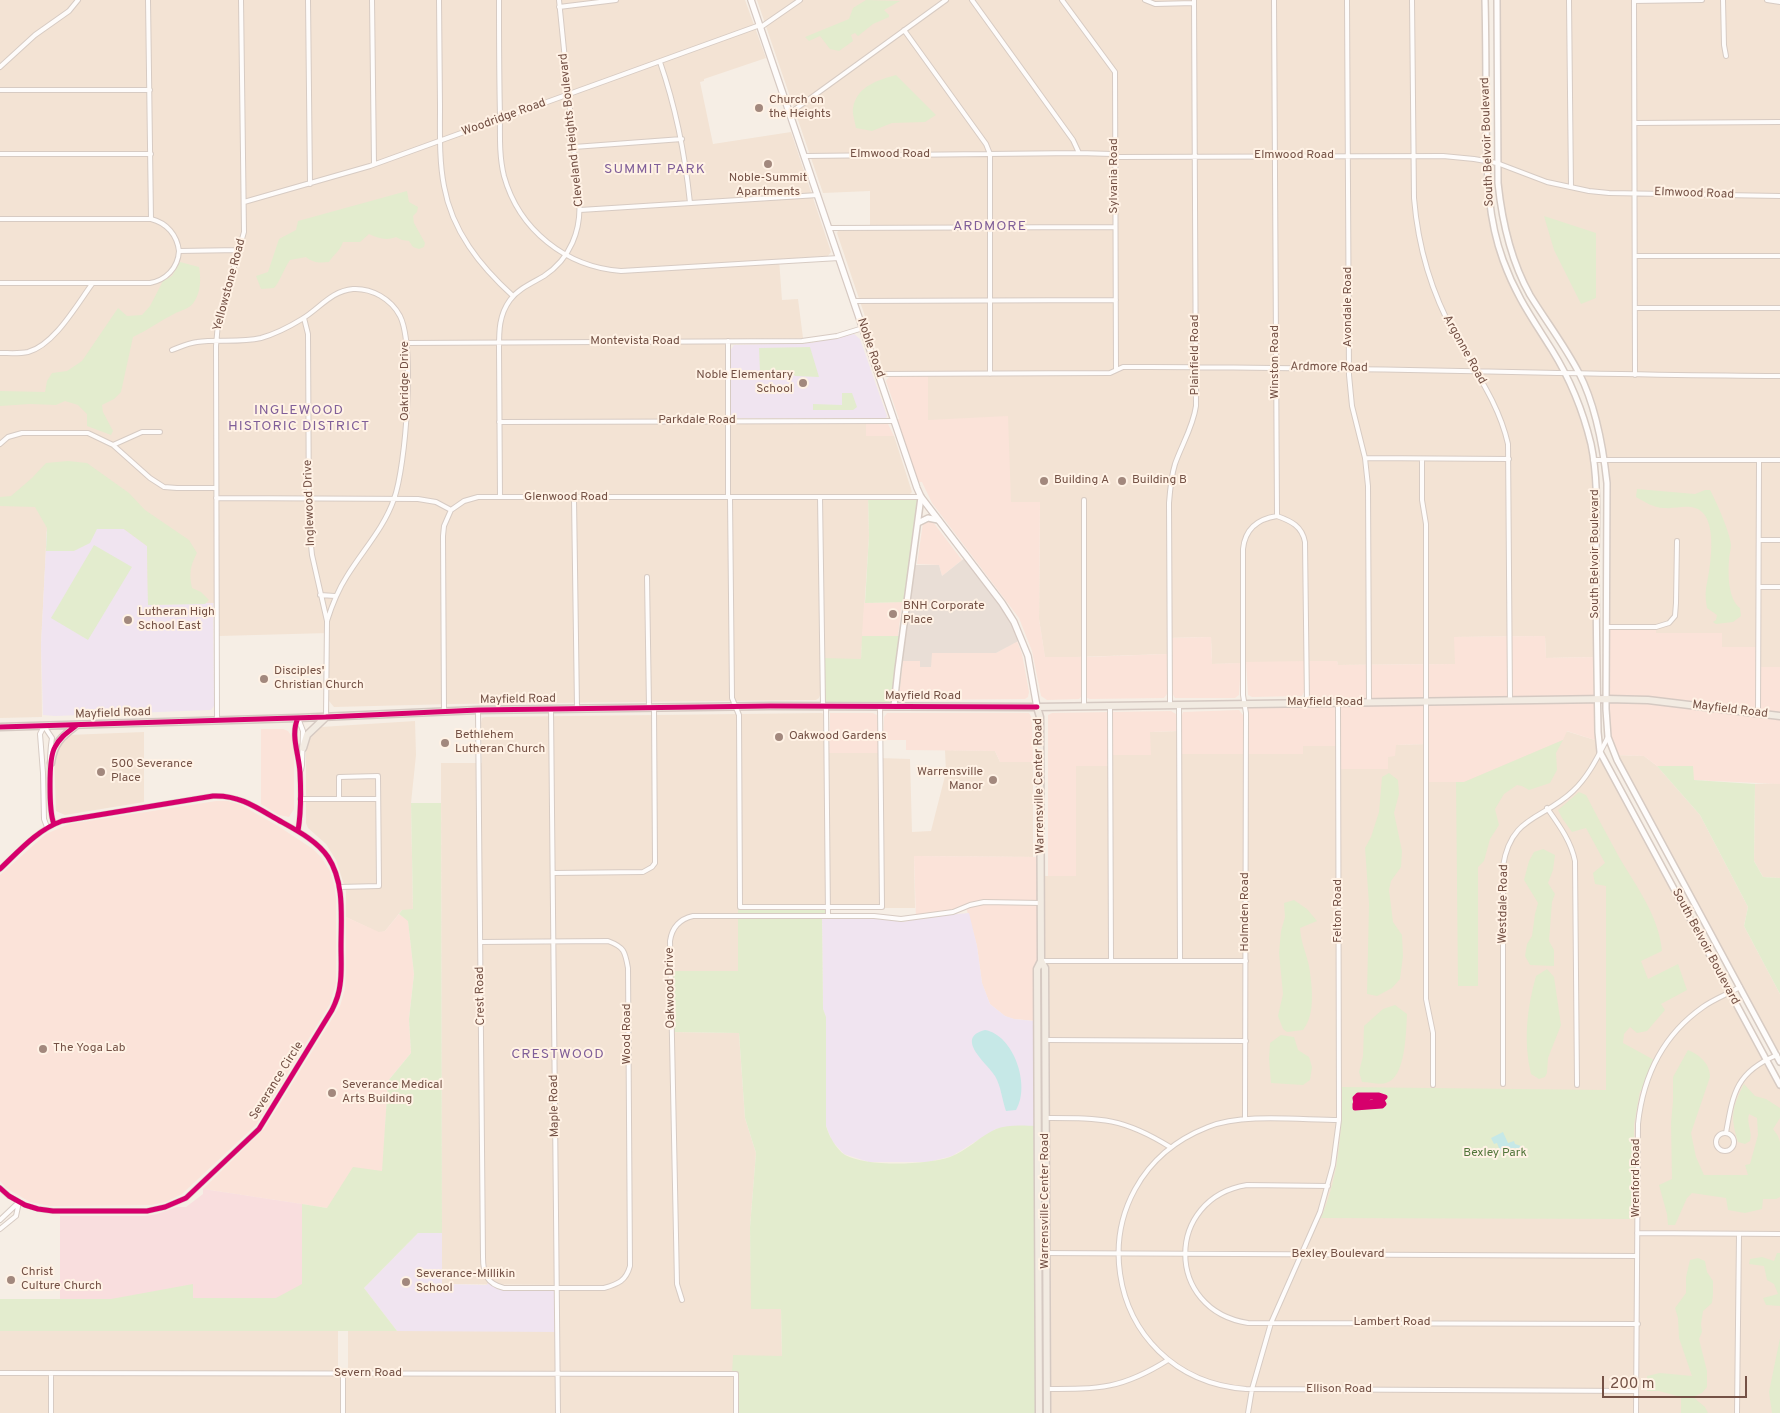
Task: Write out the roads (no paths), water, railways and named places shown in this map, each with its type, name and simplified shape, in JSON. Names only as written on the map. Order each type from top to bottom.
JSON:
[{"type":"main road","name":"Noble Road","points":[[751,0],[921,497]]},
{"type":"main road","name":"Warrensville Center Road","points":[[921,497],[1002,603],[1014,622],[1028,656],[1040,717],[1041,960],[1037,969],[1039,1413]]},
{"type":"main road","name":"Mayfield Road","points":[[0,727],[217,721],[478,710],[824,706],[1037,707],[1598,699],[1655,701],[1780,716]]},
{"type":"main road","points":[[302,748],[307,735],[326,717]]},
{"type":"main road","points":[[51,763],[55,746],[61,738],[77,725]]},
{"type":"main road","name":"Warrensville Center Road","points":[[1041,960],[1045,968],[1046,1040],[1047,1413]]},
{"type":"street","points":[[0,67],[36,35],[69,11],[78,0]]},
{"type":"street","points":[[148,0],[151,219]]},
{"type":"street","name":"Yellowstone Road","points":[[217,721],[216,342],[218,323],[244,232],[241,0]]},
{"type":"street","points":[[308,0],[310,184]]},
{"type":"street","points":[[372,0],[374,164]]},
{"type":"street","points":[[439,0],[440,141],[444,185],[454,220],[469,247],[481,264],[513,296]]},
{"type":"street","points":[[499,0],[502,163],[513,198],[522,214],[546,242],[565,255],[593,267],[621,271],[839,258]]},
{"type":"street","name":"Cleveland Heights Boulevard","points":[[500,497],[499,342],[501,317],[513,296],[548,273],[565,255],[575,238],[580,210],[559,0]]},
{"type":"street","points":[[559,7],[616,0]]},
{"type":"street","name":"Woodridge Road","points":[[244,202],[374,164],[761,26],[800,0]]},
{"type":"street","points":[[790,113],[946,0]]},
{"type":"street","points":[[972,0],[1073,140],[1079,153]]},
{"type":"street","name":"Sylvania Road","points":[[1062,0],[1115,72],[1116,370]]},
{"type":"street","points":[[1145,0],[1155,4],[1194,2]]},
{"type":"street","name":"Winston Road","points":[[1274,0],[1277,516]]},
{"type":"street","name":"Avondale Road","points":[[1348,0],[1349,368],[1352,406],[1365,458],[1368,486],[1369,703]]},
{"type":"street","name":"Argonne Road","points":[[1412,0],[1412,155],[1416,222],[1422,253],[1441,308],[1500,415],[1508,444],[1510,700]]},
{"type":"street","name":"South Belvoir Boulevard","points":[[1485,0],[1486,161],[1489,205],[1502,258],[1521,302],[1565,373],[1578,402],[1594,460],[1598,734],[1600,752],[1780,1085]]},
{"type":"street","name":"South Belvoir Boulevard","points":[[1497,0],[1498,163],[1501,207],[1515,262],[1530,294],[1579,374],[1600,435],[1604,459],[1607,483],[1608,736],[1617,760],[1780,1062]]},
{"type":"street","points":[[1569,0],[1571,187]]},
{"type":"street","points":[[1635,375],[1634,1],[1702,0]]},
{"type":"street","points":[[1723,0],[1726,56]]},
{"type":"street","points":[[1767,0],[1780,2]]},
{"type":"street","name":"Plainfield Road","points":[[1170,705],[1171,482],[1176,463],[1194,416],[1196,367],[1194,2]]},
{"type":"street","points":[[904,30],[986,144],[990,154],[990,374]]},
{"type":"street","points":[[660,62],[670,90],[682,139],[690,204]]},
{"type":"street","points":[[0,90],[150,90]]},
{"type":"street","points":[[1635,122],[1780,122]]},
{"type":"street","points":[[574,146],[682,139]]},
{"type":"street","name":"Elmwood Road","points":[[805,156],[1079,153],[1112,154],[1117,157],[1412,155],[1460,157],[1498,163],[1540,180],[1571,187],[1609,192],[1780,196]]},
{"type":"street","points":[[0,154],[151,154]]},
{"type":"street","points":[[580,210],[818,195]]},
{"type":"street","points":[[0,219],[151,219],[164,224],[172,231],[180,251],[174,267],[167,276],[158,281],[92,284],[0,284]]},
{"type":"street","points":[[829,228],[1115,228]]},
{"type":"street","points":[[180,251],[240,250]]},
{"type":"street","points":[[1635,256],[1780,256]]},
{"type":"street","points":[[0,353],[28,352],[46,343],[55,334],[92,284]]},
{"type":"street","name":"Oakridge Drive","points":[[172,350],[194,342],[244,341],[275,333],[304,318],[336,293],[352,289],[369,291],[386,299],[397,311],[404,325],[406,342],[406,430],[401,472],[394,498],[380,529],[335,596],[326,621]]},
{"type":"street","points":[[854,301],[1116,300]]},
{"type":"street","points":[[1635,308],[1780,308]]},
{"type":"street","name":"Inglewood Drive","points":[[304,318],[308,334],[308,498],[310,540],[326,621],[326,717]]},
{"type":"street","name":"Montevista Road","points":[[406,342],[812,341],[863,328]]},
{"type":"street","points":[[728,341],[732,698],[739,715],[740,907],[882,907],[880,706]]},
{"type":"street","name":"Ardmore Road","points":[[878,374],[1111,373],[1123,368],[1276,367],[1579,374],[1780,376]]},
{"type":"street","name":"Parkdale Road","points":[[499,422],[894,421]]},
{"type":"street","points":[[0,444],[8,437],[22,434],[79,432],[96,436],[113,445],[150,478],[164,487],[216,488]]},
{"type":"street","points":[[113,445],[142,432],[160,432]]},
{"type":"street","points":[[1365,458],[1509,459]]},
{"type":"street","points":[[1422,459],[1422,500],[1426,524],[1426,999],[1433,1033],[1432,1085]]},
{"type":"street","points":[[1594,460],[1780,460]]},
{"type":"street","points":[[1758,714],[1760,460]]},
{"type":"street","name":"Glenwood Road","points":[[451,510],[470,498],[500,497],[921,497]]},
{"type":"street","points":[[820,497],[828,916]]},
{"type":"street","name":"Noble Road","points":[[894,706],[921,497]]},
{"type":"street","points":[[216,498],[394,498],[427,500],[436,502],[451,510],[442,536],[444,711]]},
{"type":"street","points":[[574,498],[577,709]]},
{"type":"street","points":[[1084,500],[1084,706]]},
{"type":"street","points":[[1246,704],[1243,695],[1243,545],[1248,532],[1254,524],[1263,519],[1277,516],[1296,525],[1301,531],[1305,542],[1307,703]]},
{"type":"street","points":[[918,524],[928,518],[938,520]]},
{"type":"street","points":[[1759,540],[1780,540]]},
{"type":"street","points":[[1608,627],[1656,627],[1669,623],[1674,616],[1676,603],[1677,541]]},
{"type":"street","points":[[553,873],[643,872],[655,863],[647,577]]},
{"type":"street","points":[[1758,587],[1780,587]]},
{"type":"street","points":[[320,595],[335,596]]},
{"type":"street","name":"Felton Road","points":[[1248,1413],[1252,1389],[1271,1323],[1320,1212],[1328,1186],[1336,1145],[1339,1120],[1338,703]]},
{"type":"street","name":"Holmden Road","points":[[1245,1119],[1246,704]]},
{"type":"street","points":[[1179,705],[1180,960]]},
{"type":"street","points":[[1110,706],[1111,960]]},
{"type":"street","name":"Maple Road","points":[[551,709],[558,1413]]},
{"type":"street","name":"Crest Road","points":[[478,710],[484,1272],[489,1280],[504,1288],[556,1288]]},
{"type":"street","points":[[298,718],[303,730],[300,772]]},
{"type":"street","points":[[298,718],[294,731],[300,772],[298,832]]},
{"type":"street","points":[[47,827],[44,819],[44,781],[40,734],[44,726],[52,738],[51,817],[54,824]]},
{"type":"street","name":"Westdale Road","points":[[1503,1084],[1503,904],[1505,858],[1509,844],[1526,822],[1572,792],[1586,776],[1608,736]]},
{"type":"street","points":[[339,800],[339,776],[378,776],[379,886],[339,887]]},
{"type":"street","points":[[44,781],[51,781]]},
{"type":"street","name":"Severance Circle","points":[[0,869],[47,827],[54,824],[76,817],[220,796],[246,801],[316,844],[328,856],[339,887],[341,902],[340,985],[337,999],[325,1022],[259,1129],[196,1190],[186,1198],[165,1207],[147,1210],[53,1211],[38,1209],[19,1202],[0,1188]]},
{"type":"street","points":[[300,799],[378,799]]},
{"type":"street","points":[[1547,808],[1566,835],[1575,861],[1577,1085]]},
{"type":"street","name":"Oakwood Drive","points":[[682,1300],[677,1290],[676,1276],[670,949],[672,932],[680,921],[693,916],[874,916],[901,920],[953,912],[984,902],[1041,903]]},
{"type":"street","name":"Wood Road","points":[[480,942],[608,940],[618,945],[625,953],[628,968],[630,1266],[628,1276],[620,1284],[604,1288],[556,1288]]},
{"type":"street","points":[[1041,960],[1246,960]]},
{"type":"street","name":"Wrenford Road","points":[[1636,1413],[1638,1124],[1644,1088],[1665,1044],[1682,1025],[1704,1007],[1740,987]]},
{"type":"street","points":[[1038,1040],[1246,1042]]},
{"type":"street","points":[[1726,1133],[1731,1105],[1737,1087],[1750,1070],[1776,1055]]},
{"type":"street","points":[[1038,1118],[1094,1118],[1114,1121],[1143,1131],[1170,1147]]},
{"type":"street","name":"Ellison Road","points":[[1339,1120],[1245,1119],[1215,1124],[1194,1133],[1170,1147],[1149,1168],[1133,1191],[1122,1220],[1119,1254],[1120,1275],[1123,1291],[1132,1315],[1143,1333],[1168,1360],[1209,1382],[1233,1388],[1636,1391]]},
{"type":"street","points":[[1726,1133],[1734,1141],[1732,1146],[1725,1150],[1717,1146],[1716,1141],[1720,1134],[1726,1133]]},
{"type":"street","points":[[1185,1254],[1188,1235],[1194,1221],[1202,1209],[1222,1193],[1247,1186],[1328,1186]]},
{"type":"street","points":[[0,1220],[19,1202]]},
{"type":"street","points":[[0,1229],[16,1216],[19,1202]]},
{"type":"street","points":[[1637,1233],[1780,1234]]},
{"type":"street","points":[[1737,1413],[1739,1234]]},
{"type":"street","name":"Bexley Boulevard","points":[[1038,1253],[1637,1256]]},
{"type":"street","name":"Lambert Road","points":[[1185,1254],[1187,1272],[1202,1299],[1224,1316],[1240,1321],[1271,1323],[1638,1324]]},
{"type":"street","points":[[1039,1389],[1092,1389],[1122,1384],[1140,1377],[1168,1360]]},
{"type":"street","name":"Severn Road","points":[[0,1373],[736,1374],[736,1413]]},
{"type":"street","points":[[51,1373],[51,1413]]},
{"type":"street","points":[[343,1374],[343,1413]]},
{"type":"water","points":[[985,1030],[995,1034],[1004,1041],[1012,1051],[1017,1063],[1022,1088],[1016,1110],[1006,1111],[997,1080],[973,1045],[972,1039],[976,1034]]},
{"type":"water","points":[[1503,1132],[1508,1143],[1514,1141],[1515,1144],[1521,1146],[1519,1150],[1514,1148],[1501,1153],[1497,1143],[1494,1144],[1491,1138]]},
{"type":"place","name":"Church on the Heights","points":[[759,108]]},
{"type":"place","name":"Noble-Summit Apartments","points":[[768,164]]},
{"type":"place","name":"Noble Elementary School","points":[[803,383]]},
{"type":"place","name":"Building A","points":[[1044,481]]},
{"type":"place","name":"Building B","points":[[1122,481]]},
{"type":"place","name":"BNH Corporate Place","points":[[893,614]]},
{"type":"place","name":"Lutheran High School East","points":[[128,620]]},
{"type":"place","name":"Disciples' Christian Church","points":[[264,679]]},
{"type":"place","name":"Oakwood Gardens","points":[[779,737]]},
{"type":"place","name":"Bethlehem Lutheran Church","points":[[445,743]]},
{"type":"place","name":"500 Severance Place","points":[[101,772]]},
{"type":"place","name":"Warrensville Manor","points":[[993,780]]},
{"type":"place","name":"The Yoga Lab","points":[[43,1049]]},
{"type":"place","name":"Severance Medical Arts Building","points":[[332,1093]]},
{"type":"place","name":"Christ Culture Church","points":[[11,1280]]},
{"type":"place","name":"Severance-Millikin School","points":[[406,1282]]},
{"type":"district","name":"SUMMIT PARK","points":[[655,170]]},
{"type":"district","name":"ARDMORE","points":[[990,227]]},
{"type":"district","name":"INGLEWOOD HISTORIC DISTRICT","points":[[299,420]]},
{"type":"district","name":"CRESTWOOD","points":[[558,1055]]},
{"type":"park label","name":"Bexley Park","points":[[1495,1154]]}]
